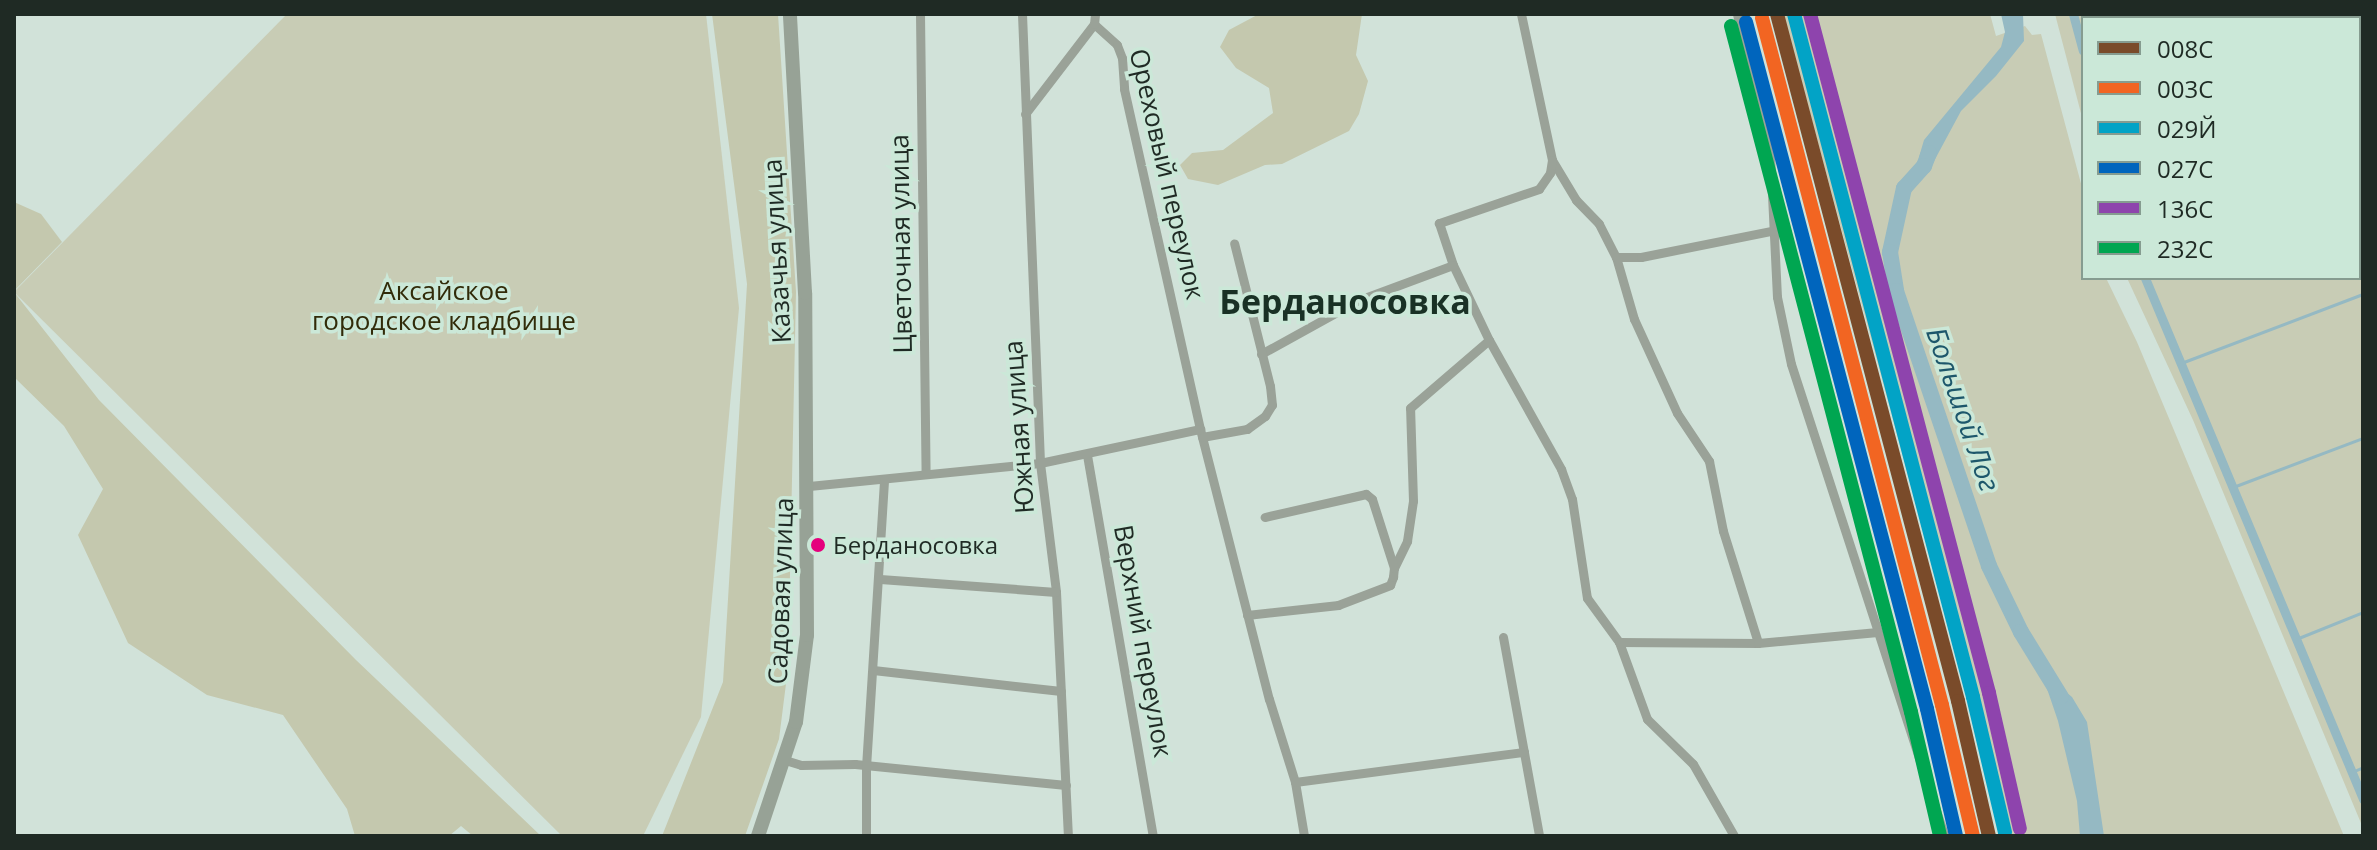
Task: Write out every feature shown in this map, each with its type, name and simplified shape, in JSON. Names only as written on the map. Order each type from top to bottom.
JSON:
[{"type":"main road","name":"Казачья улица","points":[[790,14],[805,293],[809,486]]},
{"type":"main road","name":"Садовая улица","points":[[758,836],[785,760],[803,685],[809,584],[809,486]]},
{"type":"street","name":"Цветочная улица","points":[[920,14],[926,474]]},
{"type":"street","name":"Южная улица","points":[[1022,14],[1040,463],[1056,592],[1068,836]]},
{"type":"street","points":[[1521,14],[1552,160],[1571,193],[1599,224],[1616,257],[1634,319],[1677,413],[1709,461],[1723,531],[1758,643]]},
{"type":"street","points":[[1737,14],[1770,154],[1771,231],[1777,297],[1791,364],[1944,836]]},
{"type":"street","points":[[1025,114],[1094,19]]},
{"type":"street","name":"Ореховый переулок","points":[[1094,19],[1117,45],[1122,58],[1124,89],[1201,433],[1247,615],[1295,782],[1304,836]]},
{"type":"street","points":[[1552,160],[1550,173],[1539,189],[1439,223],[1453,265],[1489,340],[1561,469],[1572,499],[1587,598],[1619,642],[1647,719],[1693,764],[1734,836]]},
{"type":"street","points":[[1616,257],[1641,257],[1771,231]]},
{"type":"street","name":"Ореховый переулок","points":[[1201,433],[1247,429],[1265,416],[1272,405],[1234,243]]},
{"type":"street","points":[[1261,354],[1359,300],[1453,265]]},
{"type":"street","points":[[1247,615],[1338,605],[1390,585],[1407,541],[1413,501],[1410,408],[1489,340]]},
{"type":"street","points":[[809,486],[1040,463],[1201,433]]},
{"type":"street","name":"Верхний переулок","points":[[1087,455],[1153,836]]},
{"type":"street","points":[[866,836],[866,767],[884,480]]},
{"type":"street","points":[[1265,517],[1366,494],[1372,499],[1394,568]]},
{"type":"street","points":[[880,579],[1056,592]]},
{"type":"street","points":[[1619,642],[1758,643],[1877,632]]},
{"type":"street","points":[[1503,637],[1539,836]]},
{"type":"street","points":[[873,670],[1061,691]]},
{"type":"street","points":[[1295,782],[1524,752]]},
{"type":"street","points":[[785,760],[801,765],[866,767],[1066,785]]},
{"type":"green space","name":"Аксайское городское кладбище","points":[[287,14],[706,14],[739,308],[701,717],[643,836],[562,836],[14,292]]},
{"type":"green space","points":[[712,14],[778,14],[796,292],[788,668],[779,739],[745,836],[662,836],[723,682],[747,284]]},
{"type":"green space","points":[[1259,14],[1362,14],[1356,55],[1368,81],[1359,114],[1349,131],[1282,164],[1265,165],[1218,185],[1188,179],[1180,165],[1192,153],[1223,150],[1273,113],[1269,88],[1236,68],[1220,47],[1229,30]]},
{"type":"green space","points":[[1783,14],[1990,14],[1996,36],[2025,26],[2032,35],[2041,34],[2081,184],[2081,280],[2107,280],[2137,342],[2344,836],[2006,836]]},
{"type":"green space","points":[[2055,14],[2363,14],[2363,828],[2193,420],[2128,280],[2361,280],[2361,16],[2081,16],[2081,113]]},
{"type":"green space","points":[[14,202],[41,214],[62,242],[14,291]]},
{"type":"green space","points":[[14,292],[99,400],[356,660],[541,836],[473,836],[461,826],[449,836],[355,836],[347,809],[283,715],[207,695],[128,643],[78,535],[103,489],[64,426],[14,377]]},
{"type":"water","points":[[2001,14],[2023,14],[2024,41],[1996,76],[1961,111],[1933,163],[1919,171],[1924,140],[2001,47],[2005,32]]},
{"type":"water","points":[[2041,671],[2072,697],[2087,722],[2104,836],[2080,836],[2077,801],[2058,721]]},
{"type":"waterway","points":[[2073,14],[2081,44]]},
{"type":"waterway","points":[[2272,16],[2278,14]]},
{"type":"waterway","name":"Большой Лог","points":[[1929,153],[1924,166],[1904,188],[1890,252],[1896,291],[1989,566],[2021,632],[2061,697]]},
{"type":"waterway","points":[[2146,280],[2363,799]]},
{"type":"waterway","points":[[2181,363],[2363,294]]},
{"type":"waterway","points":[[2233,487],[2363,438]]},
{"type":"waterway","points":[[2296,639],[2363,612]]},
{"type":"waterway","points":[[2352,772],[2363,767]]},
{"type":"transit line","name":"008С","points":[[1777,14],[1958,701],[1989,836]]},
{"type":"transit line","name":"029Й","points":[[1794,14],[1973,697],[2005,832]]},
{"type":"transit line","name":"136С","points":[[1810,14],[1989,693],[2020,829]]},
{"type":"transit line","name":"003С","points":[[1762,18],[1942,705],[1973,836]]},
{"type":"transit line","name":"027С","points":[[1746,22],[1927,709],[1956,836]]},
{"type":"transit line","name":"232C","points":[[1731,26],[1911,712],[1940,836]]},
{"type":"place","name":"Берданосовка","points":[[818,545]]},
{"type":"district","name":"Берданосовка","points":[[1345,302]]}]
